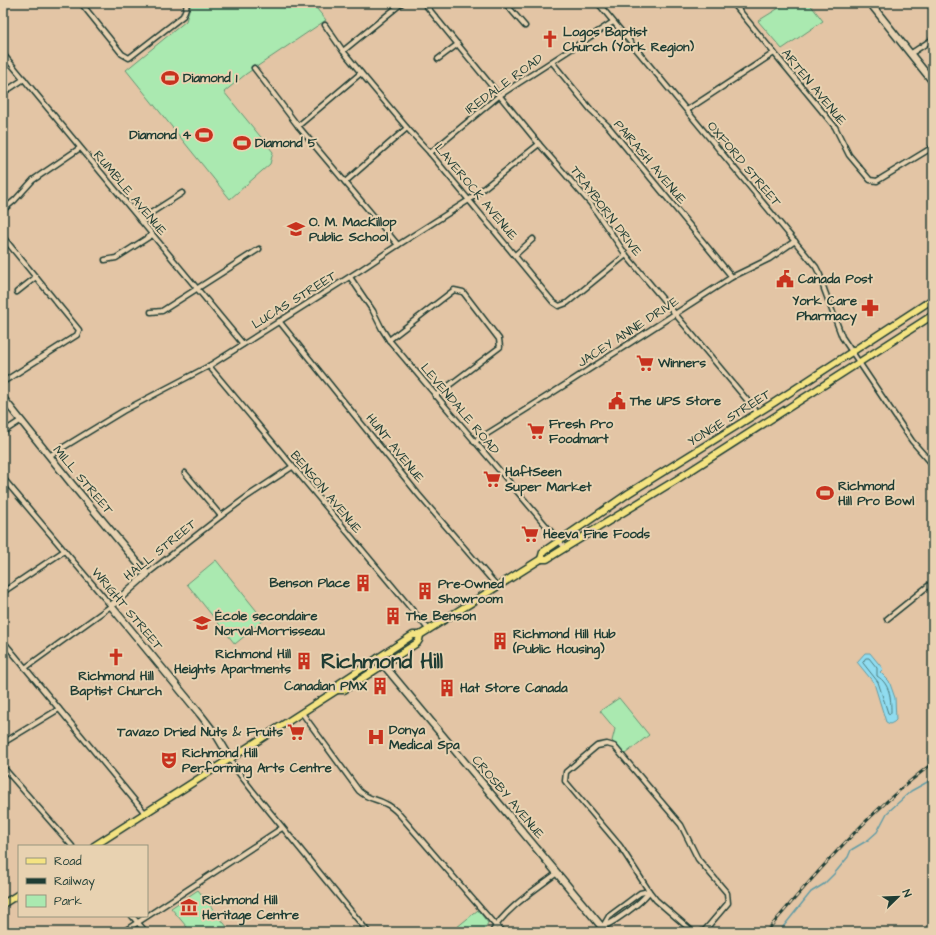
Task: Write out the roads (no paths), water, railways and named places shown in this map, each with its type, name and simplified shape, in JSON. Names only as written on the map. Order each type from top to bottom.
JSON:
[{"type":"main road","name":"YONGE STREET","points":[[541,559],[543,552],[629,493],[933,299]]},
{"type":"main road","name":"YONGE STREET","points":[[337,690],[340,683],[413,635],[420,635],[496,586],[541,559],[547,559],[676,480],[933,315]]},
{"type":"main road","name":"YONGE STREET","points":[[96,845],[337,690],[344,690],[418,642],[420,635]]},
{"type":"main road","points":[[3,904],[18,895]]},
{"type":"street","points":[[81,3],[122,54],[129,58],[182,16],[187,3]]},
{"type":"street","points":[[343,51],[402,3]]},
{"type":"street","name":"TRAYBORN DRIVE","points":[[424,3],[539,144],[591,204],[626,255],[674,314],[752,404],[757,412]]},
{"type":"street","points":[[505,3],[525,26]]},
{"type":"street","name":"OXFORD STREET","points":[[598,3],[816,267],[842,337],[912,442],[933,465]]},
{"type":"street","name":"ARTEN AVENUE","points":[[733,3],[836,127],[850,155],[870,180],[877,181],[933,147]]},
{"type":"street","points":[[870,3],[933,82]]},
{"type":"street","name":"IREDALE ROAD","points":[[430,153],[500,95],[613,22]]},
{"type":"street","name":"LAVEROCK AVENUE","points":[[325,25],[361,73],[515,254],[553,302],[559,306],[567,303],[626,255]]},
{"type":"street","points":[[910,54],[933,39]]},
{"type":"street","points":[[438,59],[458,44]]},
{"type":"street","points":[[687,110],[774,53]]},
{"type":"street","name":"RUMBLE AVENUE","points":[[3,54],[243,344]]},
{"type":"street","name":"PAIRASH AVENUE","points":[[552,62],[591,110],[608,126],[732,277]]},
{"type":"street","points":[[254,68],[298,126],[398,245]]},
{"type":"street","points":[[298,126],[361,73]]},
{"type":"street","points":[[3,93],[24,79]]},
{"type":"street","points":[[345,182],[407,128]]},
{"type":"street","name":"LUCAS STREET","points":[[49,456],[123,411],[208,366],[350,277],[469,200],[539,144]]},
{"type":"street","points":[[3,210],[16,200],[33,180],[80,148]]},
{"type":"street","points":[[140,220],[182,193]]},
{"type":"street","points":[[104,260],[116,258],[152,235]]},
{"type":"street","points":[[3,237],[79,330],[76,336],[3,382]]},
{"type":"street","points":[[515,254],[534,239]]},
{"type":"street","name":"JACEY ANNE DRIVE","points":[[474,442],[732,277],[769,259],[795,241]]},
{"type":"street","points":[[151,312],[162,311],[259,249]]},
{"type":"street","points":[[17,292],[36,277]]},
{"type":"street","name":"LEVENDALE ROAD","points":[[350,277],[373,311],[388,340],[565,548]]},
{"type":"street","points":[[388,340],[454,290],[463,292],[499,339],[500,347],[435,396]]},
{"type":"street","name":"HUNT AVENUE","points":[[279,321],[418,494],[496,586]]},
{"type":"street","name":"BENSON AVENUE","points":[[208,366],[428,630]]},
{"type":"street","name":"MILL STREET","points":[[3,398],[20,421],[147,574]]},
{"type":"street","points":[[3,432],[20,421]]},
{"type":"street","name":"HALL STREET","points":[[25,668],[111,606],[147,574],[221,516],[292,467]]},
{"type":"street","points":[[185,473],[221,516]]},
{"type":"street","name":"WRIGHT STREET","points":[[3,478],[200,714],[217,736],[230,758]]},
{"type":"street","points":[[3,592],[64,551]]},
{"type":"street","points":[[887,619],[933,582]]},
{"type":"street","points":[[3,641],[145,813]]},
{"type":"street","name":"CROSBY AVENUE","points":[[378,658],[604,930]]},
{"type":"street","points":[[3,743],[60,709]]},
{"type":"street","points":[[302,713],[359,791],[366,797],[385,803],[392,807],[496,926],[503,932]]},
{"type":"street","points":[[695,932],[668,911],[649,892],[620,846],[565,781],[566,772],[597,746],[607,744],[614,746],[681,826],[698,859],[727,893],[728,902],[705,930],[701,932]]},
{"type":"street","points":[[230,758],[235,768],[282,828],[368,932]]},
{"type":"street","points":[[3,767],[71,845]]},
{"type":"street","points":[[148,915],[282,828]]},
{"type":"street","points":[[492,932],[511,910],[557,873]]},
{"type":"street","points":[[604,930],[609,916],[640,893],[649,892]]},
{"type":"street","points":[[604,930],[644,898],[649,892]]},
{"type":"street","points":[[624,905],[628,910]]},
{"type":"street","points":[[133,917],[146,932]]},
{"type":"street","points":[[123,932],[146,917]]},
{"type":"water","points":[[865,653],[870,653],[883,669],[880,672],[889,681],[895,698],[896,720],[890,724],[886,722],[874,683],[857,662]]},
{"type":"waterway","points":[[933,753],[928,759],[933,775]]},
{"type":"waterway","points":[[779,932],[811,892],[824,884],[834,874],[848,857],[851,850],[868,840],[877,832],[887,813],[911,791],[931,780],[933,775]]},
{"type":"railway","points":[[766,932],[824,865],[865,822],[887,801],[933,763]]},
{"type":"place","name":"Logos Baptist Church (York Region)","points":[[550,39]]},
{"type":"place","name":"Diamond 1","points":[[170,78]]},
{"type":"place","name":"Diamond 4","points":[[204,135]]},
{"type":"place","name":"Diamond 5","points":[[242,143]]},
{"type":"place","name":"O. M. MacKillop Public School","points":[[296,229]]},
{"type":"place","name":"Canada Post","points":[[785,279]]},
{"type":"place","name":"York Care Pharmacy","points":[[870,308]]},
{"type":"place","name":"Winners","points":[[645,363]]},
{"type":"place","name":"The UPS Store","points":[[617,401]]},
{"type":"place","name":"Fresh Pro Foodmart","points":[[536,431]]},
{"type":"place","name":"HaftSeen Super Market","points":[[492,479]]},
{"type":"place","name":"Richmond Hill Pro Bowl","points":[[825,493]]},
{"type":"place","name":"Heeva Fine Foods","points":[[530,534]]},
{"type":"place","name":"Benson Place","points":[[363,583]]},
{"type":"place","name":"Pre-Owned Showroom","points":[[425,591]]},
{"type":"place","name":"The Benson","points":[[393,616]]},
{"type":"place","name":"École secondaire Norval-Morrisseau","points":[[202,623]]},
{"type":"place","name":"Richmond Hill Hub (Public Housing)","points":[[500,641]]},
{"type":"place","name":"Richmond Hill Baptist Church","points":[[116,657]]},
{"type":"place","name":"Richmond Hill Heights Apartments","points":[[304,661]]},
{"type":"place","name":"Canadian PMX","points":[[380,686]]},
{"type":"place","name":"Hat Store Canada","points":[[447,688]]},
{"type":"place","name":"Tavazo Dried Nuts & Fruits","points":[[296,732]]},
{"type":"place","name":"Donya Medical Spa","points":[[376,737]]},
{"type":"place","name":"Richmond Hill Performing Arts Centre","points":[[169,760]]},
{"type":"place","name":"Richmond Hill Heritage Centre","points":[[189,907]]},
{"type":"district","name":"Richmond Hill","points":[[382,661]]}]
